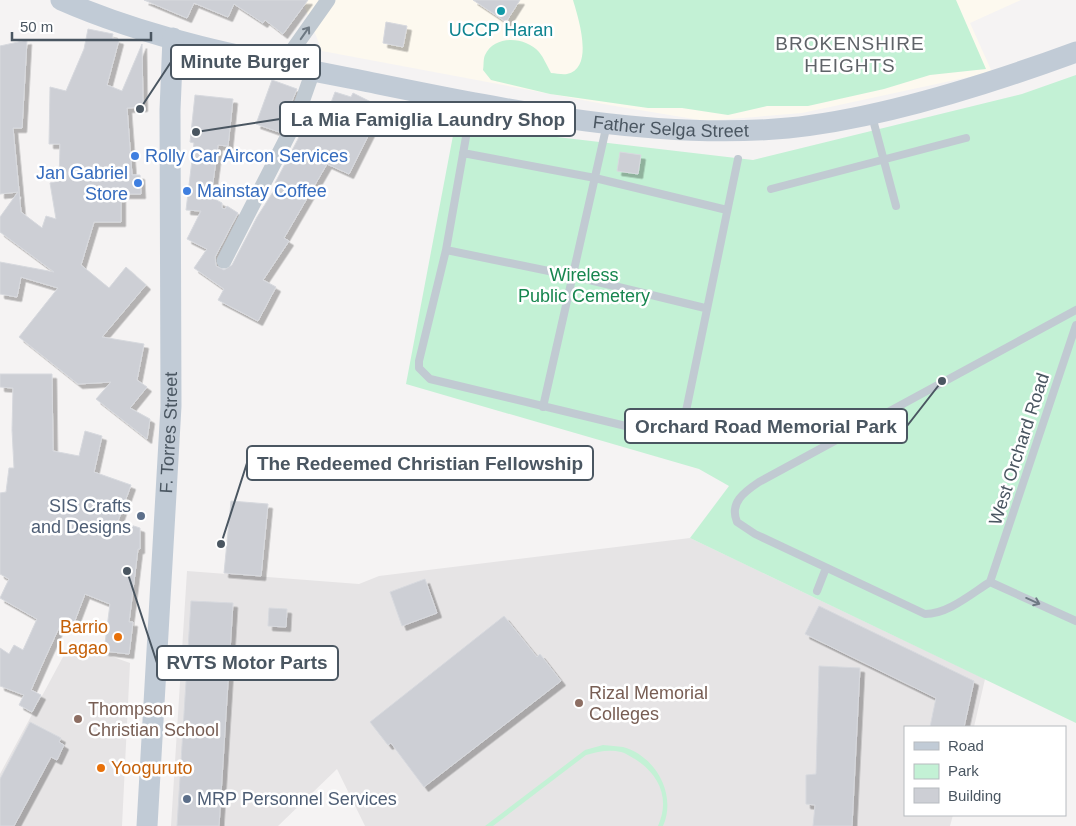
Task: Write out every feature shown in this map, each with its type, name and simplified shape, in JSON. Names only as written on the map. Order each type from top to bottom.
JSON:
[{"type":"main road","name":"Father Selga Street","points":[[61,0],[135,28],[282,65],[472,103],[608,122],[682,129],[753,130],[791,127],[872,113],[984,83],[1076,52]]},
{"type":"main road","name":"F. Torres Street","points":[[147,826],[171,406],[170,91],[173,38]]},
{"type":"street","points":[[282,65],[328,0]]},
{"type":"street","points":[[224,260],[295,122],[313,71]]},
{"type":"lane","points":[[472,103],[446,250],[419,361],[419,368],[430,379],[659,434],[675,432],[685,416],[705,308],[738,159]]},
{"type":"lane","points":[[872,113],[896,206]]},
{"type":"lane","points":[[543,407],[608,122]]},
{"type":"lane","points":[[771,190],[966,138]]},
{"type":"lane","points":[[463,153],[595,178],[727,210]]},
{"type":"lane","points":[[446,250],[573,276],[705,308]]},
{"type":"lane","points":[[1076,310],[759,482],[739,498],[734,515],[737,522],[745,528],[925,614],[935,614],[945,610],[990,582],[1076,621]]},
{"type":"lane","name":"West Orchard Road","points":[[990,582],[1076,325]]},
{"type":"lane","points":[[817,591],[826,568]]},
{"type":"shaded area","points":[[302,0],[1021,0],[970,23],[992,72],[802,113],[706,121],[609,105],[322,51]]},
{"type":"shaded area","name":"Rizal Memorial Colleges","points":[[690,538],[985,679],[974,726],[904,726],[904,816],[953,816],[950,826],[365,826],[337,769],[278,826],[171,826],[187,571],[359,584],[379,576]]},
{"type":"shaded area","name":"Thompson Christian School","points":[[71,642],[130,663],[122,826],[0,826],[0,774]]},
{"type":"green space","points":[[573,0],[956,0],[986,69],[930,75],[884,89],[808,106],[767,106],[728,115],[682,108],[648,108],[550,94],[491,80],[483,70],[484,57],[490,48],[496,44],[511,40],[526,43],[533,47],[541,54],[551,73],[567,74],[576,70],[583,52],[581,29]]},
{"type":"green space","name":"Wireless Public Cemetery","points":[[1076,75],[1076,723],[690,538],[729,486],[699,469],[406,384],[455,125],[753,160],[1022,94]]},
{"type":"green space","points":[[603,745],[623,747],[635,752],[654,768],[661,778],[667,802],[667,814],[663,826],[658,826],[663,806],[663,797],[651,772],[635,759],[623,753],[612,751],[586,755],[493,826],[485,826],[585,750]]},
{"type":"building","points":[[144,0],[308,0],[283,34],[265,20],[263,23],[234,4],[228,17],[194,3],[187,18]]},
{"type":"building","name":"UCCP Haran","points":[[473,0],[520,0],[506,22]]},
{"type":"building","points":[[386,22],[407,26],[403,47],[383,43]]},
{"type":"building","points":[[88,29],[113,34],[112,38],[119,40],[107,85],[122,91],[142,44],[143,107],[127,108],[132,175],[140,175],[141,194],[121,194],[121,222],[94,222],[81,265],[109,288],[126,267],[146,285],[102,337],[144,344],[137,380],[147,387],[130,408],[150,419],[147,439],[96,399],[111,382],[78,384],[19,337],[58,288],[21,277],[17,297],[0,294],[0,262],[54,272],[0,232],[0,217],[18,192],[0,194],[0,46],[27,40],[22,128],[13,128],[21,212],[42,228],[46,216],[56,219],[50,183],[59,181],[60,144],[49,144],[50,87],[66,91],[84,49]]},
{"type":"building","points":[[272,80],[297,89],[279,132],[256,124]]},
{"type":"building","points":[[335,92],[351,97],[353,93],[377,105],[366,130],[370,132],[349,174],[327,164],[284,238],[289,241],[263,280],[276,287],[258,321],[218,300],[224,289],[194,268],[207,249],[187,239],[201,211],[186,210],[194,143],[190,142],[195,95],[233,99],[228,146],[218,145],[211,197],[222,203],[222,208],[225,209],[227,206],[238,213],[215,257],[216,266],[224,270],[232,265],[257,217],[278,184],[275,183],[298,139],[312,102],[329,108]]},
{"type":"building","points":[[620,152],[641,155],[638,174],[617,171]]},
{"type":"building","points":[[0,374],[52,374],[53,451],[79,456],[85,431],[102,436],[94,472],[131,485],[118,521],[140,528],[140,549],[138,549],[129,622],[133,622],[129,654],[104,651],[110,604],[85,594],[74,623],[63,619],[46,656],[31,690],[41,695],[32,712],[19,705],[24,695],[0,686],[0,648],[9,654],[14,645],[23,650],[37,619],[0,598],[9,579],[0,574],[0,493],[6,492],[9,468],[14,468],[12,430],[13,388],[0,387]]},
{"type":"building","points":[[231,501],[268,504],[261,576],[224,573]]},
{"type":"building","points":[[425,579],[437,613],[402,626],[390,592]]},
{"type":"building","points":[[191,601],[233,603],[219,826],[177,826]]},
{"type":"building","points":[[819,606],[974,681],[964,726],[930,726],[936,698],[805,634]]},
{"type":"building","points":[[269,608],[287,609],[286,627],[268,626]]},
{"type":"building","points":[[504,616],[537,657],[540,654],[561,681],[424,787],[391,743],[388,745],[370,722]]},
{"type":"building","points":[[819,666],[860,668],[852,826],[813,826],[815,805],[806,804],[806,775],[816,774]]},
{"type":"building","points":[[30,722],[61,738],[59,742],[64,745],[57,760],[51,757],[14,826],[0,826],[0,779]]},
{"type":"place","name":"UCCP Haran","points":[[501,11]]},
{"type":"place","name":"Minute Burger","points":[[140,109]]},
{"type":"place","name":"La Mia Famiglia Laundry Shop","points":[[196,132]]},
{"type":"place","name":"Rolly Car Aircon Services","points":[[135,156]]},
{"type":"place","name":"Jan Gabriel Store","points":[[138,183]]},
{"type":"place","name":"Mainstay Coffee","points":[[187,191]]},
{"type":"place","name":"Orchard Road Memorial Park","points":[[942,381]]},
{"type":"place","name":"SIS Crafts and Designs","points":[[141,516]]},
{"type":"place","name":"The Redeemed Christian Fellowship","points":[[221,544]]},
{"type":"place","name":"RVTS Motor Parts","points":[[127,571]]},
{"type":"place","name":"Barrio Lagao","points":[[118,637]]},
{"type":"place","name":"Rizal Memorial Colleges","points":[[579,703]]},
{"type":"place","name":"Thompson Christian School","points":[[78,719]]},
{"type":"place","name":"Yooguruto","points":[[101,768]]},
{"type":"place","name":"MRP Personnel Services","points":[[187,799]]},
{"type":"district","name":"BROKENSHIRE HEIGHTS","points":[[850,54]]}]
